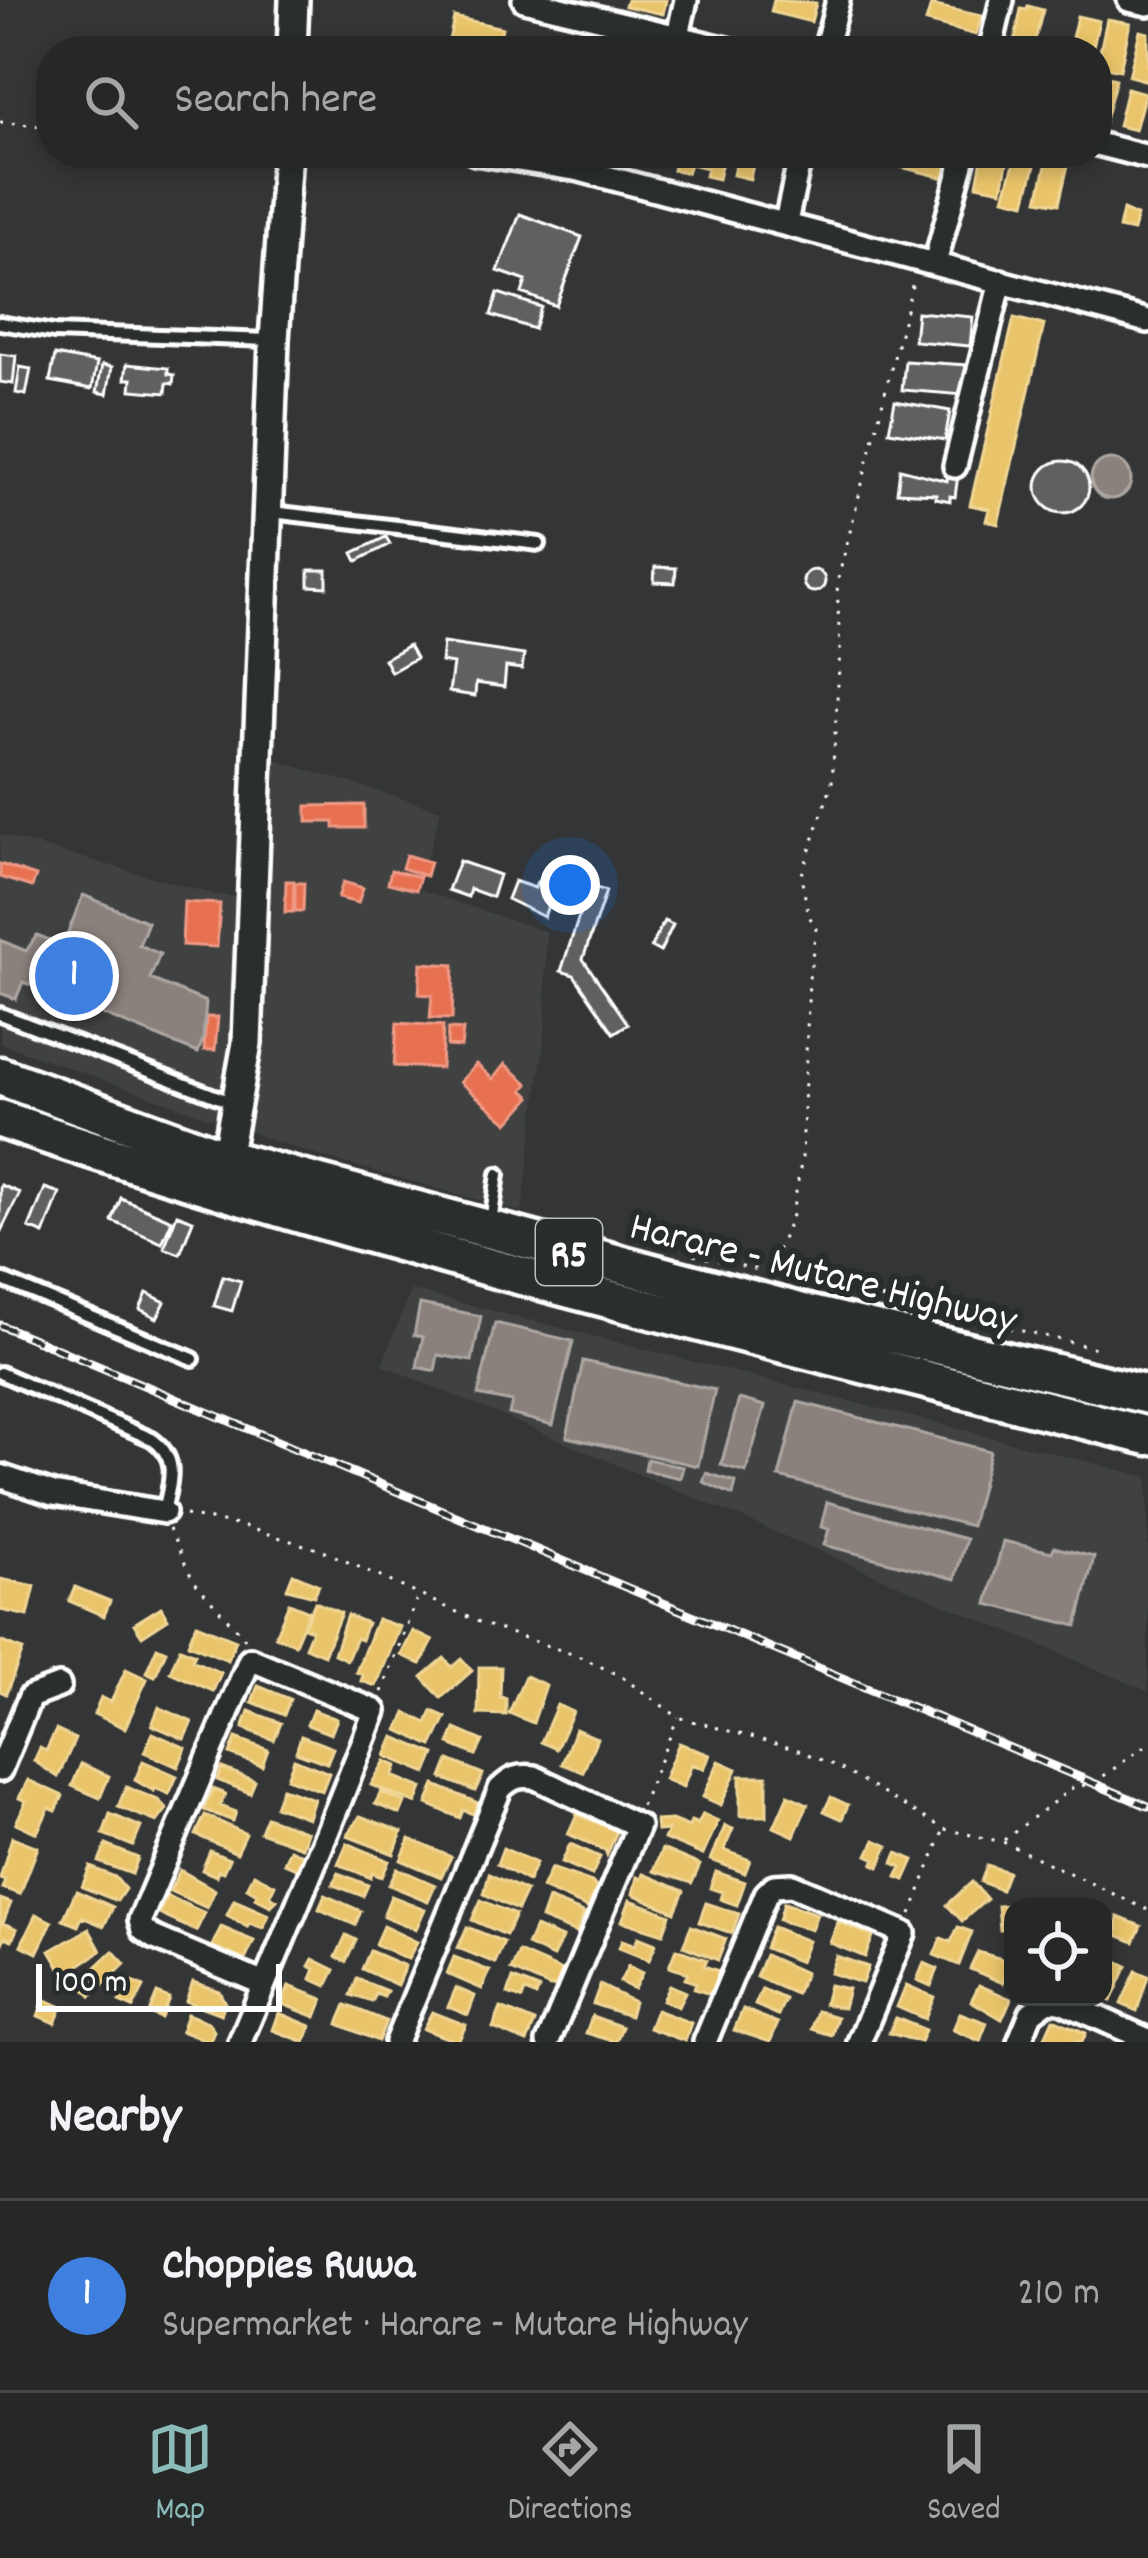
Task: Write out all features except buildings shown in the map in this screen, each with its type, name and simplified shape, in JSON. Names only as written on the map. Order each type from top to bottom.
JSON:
[{"type":"highway","name":"Harare - Mutare Highway","points":[[0,1076],[219,1174],[459,1260],[1148,1436]]},
{"type":"highway","name":"Harare - Mutare Highway","points":[[0,1119],[219,1174],[489,1231],[1148,1395]]},
{"type":"street","points":[[293,36],[294,0]]},
{"type":"street","points":[[524,0],[682,36]]},
{"type":"street","points":[[678,35],[686,0]]},
{"type":"street","points":[[829,36],[838,0]]},
{"type":"street","points":[[994,36],[1002,0]]},
{"type":"street","points":[[1129,0],[1148,4]]},
{"type":"street","points":[[1112,148],[1148,157]]},
{"type":"street","points":[[219,1174],[247,1043],[274,340],[286,168]]},
{"type":"street","points":[[568,168],[1148,321]]},
{"type":"street","points":[[786,222],[798,168]]},
{"type":"street","points":[[927,261],[960,168]]},
{"type":"street","points":[[955,466],[1001,281]]},
{"type":"street","points":[[0,1476],[53,1494],[164,1512]]},
{"type":"street","points":[[240,2042],[264,1984],[375,1711],[250,1659],[140,1920],[143,1930],[153,1937],[264,1984]]},
{"type":"street","points":[[0,1770],[30,1697],[59,1686]]},
{"type":"street","points":[[396,2042],[500,1790],[510,1779],[534,1777],[638,1826],[548,2042]]},
{"type":"street","points":[[705,2042],[766,1894],[774,1886],[792,1886],[904,1933],[859,2042]]},
{"type":"street","points":[[1019,2042],[1031,2013],[1048,2000],[1061,2001],[1148,2040]]},
{"type":"lane","points":[[0,323],[53,332],[274,340]]},
{"type":"lane","points":[[268,512],[539,544]]},
{"type":"lane","points":[[0,1014],[237,1104]]},
{"type":"lane","points":[[489,1231],[498,1174]]},
{"type":"lane","points":[[0,1279],[193,1359]]},
{"type":"lane","points":[[0,1373],[152,1438],[164,1448],[173,1469],[164,1512]]},
{"type":"path","points":[[0,122],[36,126]]},
{"type":"path","points":[[767,1271],[791,1220],[802,1158],[808,979],[815,928],[801,877],[832,783],[840,650],[837,583],[927,261]]},
{"type":"path","points":[[688,1254],[1096,1348]]},
{"type":"path","points":[[164,1512],[242,1526],[324,1551],[483,1624],[619,1675],[678,1717],[798,1750],[836,1766],[944,1829],[1003,1842],[1148,1910]]},
{"type":"path","points":[[164,1512],[193,1580],[245,1636],[250,1659]]},
{"type":"path","points":[[375,1711],[417,1596]]},
{"type":"path","points":[[638,1826],[645,1795],[678,1717]]},
{"type":"path","points":[[1003,1842],[1072,1788],[1094,1784],[1148,1744]]},
{"type":"path","points":[[904,1933],[944,1829]]},
{"type":"shaded area","points":[[268,758],[441,810],[418,889],[546,932],[546,1025],[522,1212],[309,1153],[0,1043],[0,835],[217,895],[262,899]]},
{"type":"shaded area","points":[[411,1290],[1148,1477],[1148,1691],[382,1365]]},
{"type":"railway","points":[[0,1325],[1148,1806]]},
{"type":"place","name":"Choppies Ruwa","points":[[74,976]]}]
